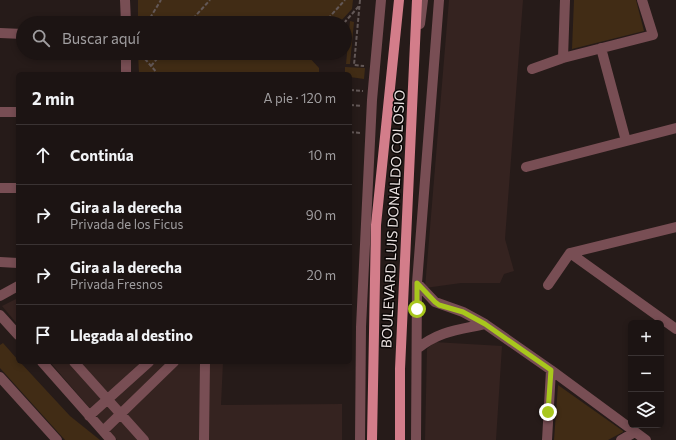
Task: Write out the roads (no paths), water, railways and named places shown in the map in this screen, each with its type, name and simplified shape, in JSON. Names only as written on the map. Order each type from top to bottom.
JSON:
[{"type":"main road","name":"BOULEVARD LUIS DONALDO COLOSIO","points":[[372,440],[376,225],[398,0]]},
{"type":"main road","name":"BOULEVARD LUIS DONALDO COLOSIO","points":[[400,440],[400,369],[417,0]]},
{"type":"street","points":[[125,0],[126,16]]},
{"type":"street","points":[[360,440],[361,327],[372,100],[380,0]]},
{"type":"street","points":[[415,56],[423,0]]},
{"type":"street","points":[[416,440],[417,283],[439,0]]},
{"type":"street","points":[[563,58],[565,0]]},
{"type":"street","points":[[532,69],[563,58],[653,35],[642,0]]},
{"type":"street","points":[[0,33],[16,34]]},
{"type":"street","points":[[601,48],[626,141]]},
{"type":"street","points":[[126,60],[126,72]]},
{"type":"street","points":[[0,112],[16,112]]},
{"type":"street","points":[[526,167],[676,128]]},
{"type":"street","points":[[0,188],[16,188]]},
{"type":"street","points":[[548,285],[570,253],[676,227]]},
{"type":"street","points":[[570,253],[676,329]]},
{"type":"street","points":[[0,262],[16,263]]},
{"type":"street","points":[[417,283],[439,305],[463,312],[485,324],[551,370],[646,440]]},
{"type":"street","points":[[0,296],[16,287]]},
{"type":"street","points":[[0,315],[16,333]]},
{"type":"street","points":[[416,349],[427,341],[448,332],[485,324]]},
{"type":"street","points":[[44,364],[111,440]]},
{"type":"street","points":[[76,364],[144,440]]},
{"type":"street","points":[[89,416],[147,364]]},
{"type":"street","points":[[103,431],[172,364]]},
{"type":"street","points":[[204,440],[205,364]]},
{"type":"street","points":[[547,440],[551,370]]},
{"type":"street","points":[[0,377],[57,440]]},
{"type":"street","points":[[621,440],[635,432]]}]
